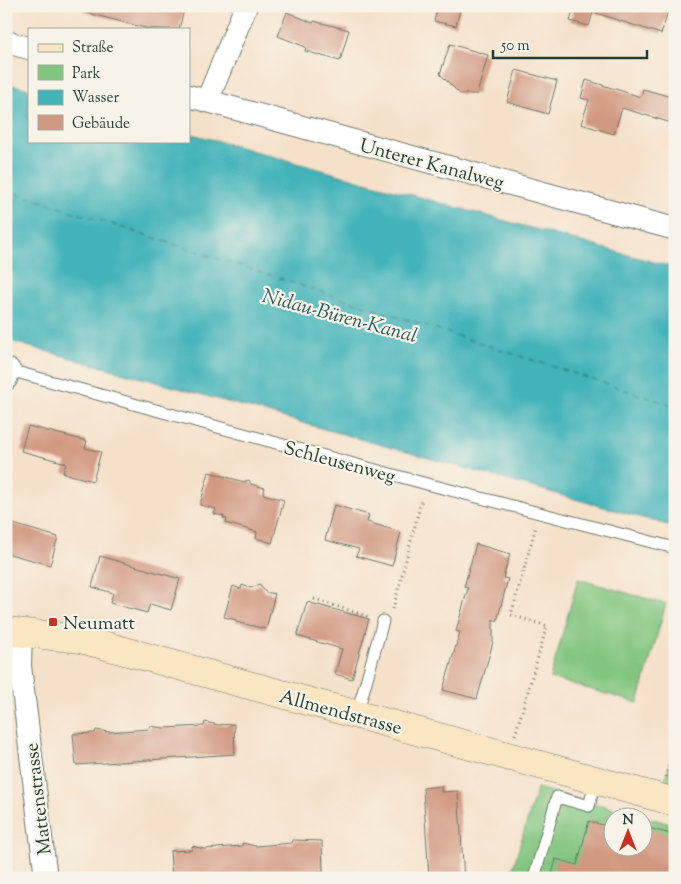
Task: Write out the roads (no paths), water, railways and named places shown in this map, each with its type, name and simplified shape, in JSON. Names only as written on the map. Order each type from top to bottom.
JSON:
[{"type":"main road","name":"Allmendstrasse","points":[[14,631],[81,639],[675,802]]},
{"type":"street","points":[[198,99],[246,6]]},
{"type":"street","points":[[6,42],[28,48]]},
{"type":"street","name":"Unterer Kanalweg","points":[[198,99],[675,229]]},
{"type":"street","name":"Mattenstrasse","points":[[14,631],[46,878]]},
{"type":"lane","name":"Schleusenweg","points":[[7,373],[675,548]]},
{"type":"lane","points":[[356,716],[383,621]]},
{"type":"lane","points":[[534,878],[557,797],[588,806],[596,780]]},
{"type":"water","name":"Nidau-Büren-Kanal","points":[[6,83],[28,89],[28,142],[190,142],[190,133],[675,268],[675,527],[6,340]]},
{"type":"place","name":"Neumatt","points":[[53,622]]}]
